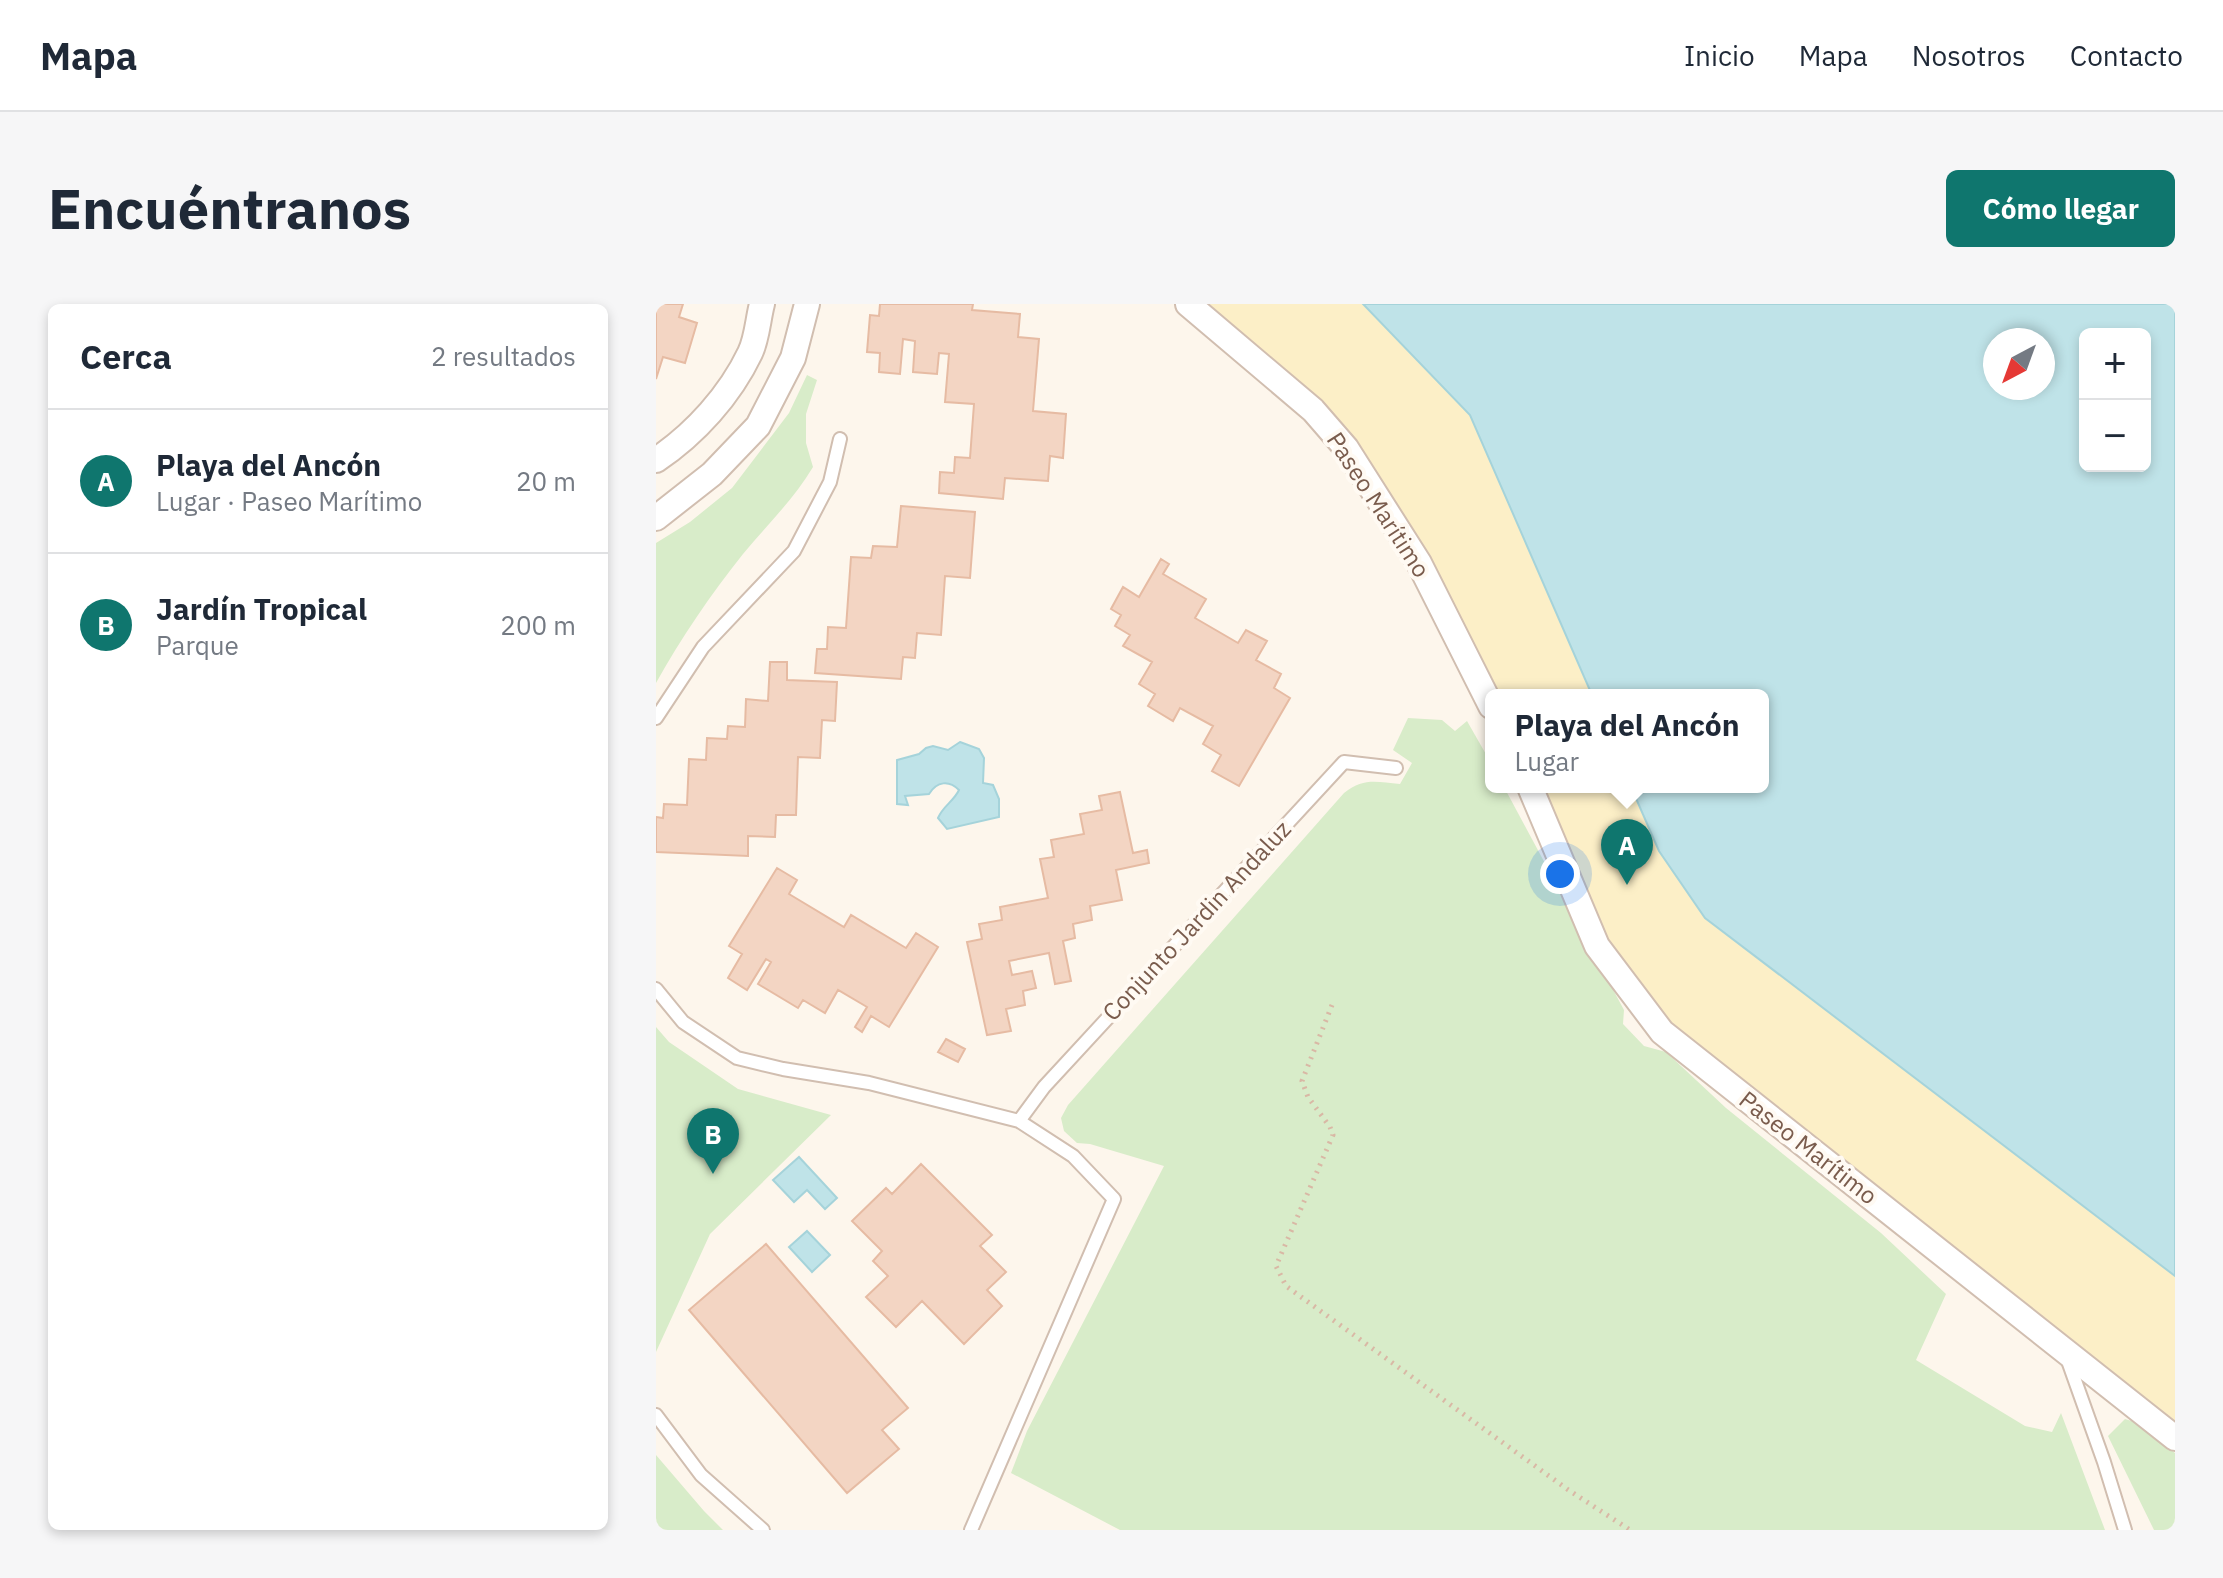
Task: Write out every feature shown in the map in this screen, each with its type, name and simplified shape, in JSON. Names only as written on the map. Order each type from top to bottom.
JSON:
[{"type":"street","points":[[656,460],[678,445],[717,406],[751,351],[762,304]]},
{"type":"street","points":[[656,518],[712,474],[758,426],[793,358],[807,304]]},
{"type":"street","name":"Paseo Marítimo","points":[[1188,304],[1313,410],[1346,448],[1419,563],[1485,694]]},
{"type":"street","name":"Paseo Marítimo","points":[[1533,793],[1597,946],[1662,1032],[2175,1438]]},
{"type":"lane","points":[[656,718],[703,647],[794,551],[830,482],[840,439]]},
{"type":"lane","name":"Conjunto Jardin Andaluz","points":[[1019,1121],[1044,1087],[1344,762],[1396,768]]},
{"type":"lane","points":[[656,989],[683,1022],[737,1058],[869,1083],[1019,1121],[1073,1156],[1114,1199],[971,1530]]},
{"type":"lane","points":[[2065,1351],[2125,1530]]},
{"type":"lane","points":[[656,1415],[701,1475],[763,1530]]},
{"type":"path","points":[[1332,1005],[1302,1081],[1308,1097],[1333,1135],[1276,1266],[1286,1286],[1567,1489],[1630,1530]]},
{"type":"green space","points":[[807,375],[817,380],[806,414],[806,443],[813,467],[789,501],[719,585],[656,683],[656,543],[690,522],[732,488],[789,413]]},
{"type":"green space","points":[[1408,718],[1442,720],[1455,731],[1467,721],[1485,752],[1485,793],[1507,793],[1624,1010],[1623,1024],[1644,1046],[1666,1052],[1726,1108],[1881,1233],[1946,1294],[1916,1360],[2025,1426],[2052,1432],[2061,1413],[2105,1530],[1120,1530],[1011,1473],[1027,1431],[1164,1166],[1077,1143],[1064,1131],[1061,1118],[1068,1105],[1344,793],[1364,783],[1400,784],[1412,763],[1393,750]]},
{"type":"green space","points":[[656,1027],[669,1042],[738,1089],[831,1115],[710,1234],[656,1352]]},
{"type":"green space","points":[[2125,1419],[2138,1423],[2175,1453],[2175,1530],[2154,1530],[2108,1436]]},
{"type":"green space","points":[[656,1455],[704,1511],[723,1530],[656,1530]]},
{"type":"sand","points":[[1188,304],[1363,304],[1470,415],[1589,689],[1487,689],[1346,448]]},
{"type":"sand","points":[[1533,793],[1634,793],[1659,851],[1705,918],[2175,1276],[2175,1438],[1662,1032],[1597,946]]},
{"type":"water","points":[[1363,304],[2175,304],[2175,1276],[1705,918],[1659,851],[1634,793],[1769,793],[1769,689],[1589,689],[1470,415]]},
{"type":"water","points":[[960,742],[979,749],[984,758],[983,783],[993,785],[999,799],[999,817],[947,829],[938,818],[959,790],[947,783],[939,784],[929,794],[905,796],[908,805],[897,804],[897,760],[933,746],[948,750]]},
{"type":"water","points":[[799,1157],[837,1198],[825,1209],[807,1190],[794,1202],[773,1180]]},
{"type":"water","points":[[807,1231],[830,1255],[812,1272],[789,1247]]},
{"type":"building","points":[[656,304],[683,304],[679,317],[697,323],[685,363],[663,357],[656,379]]},
{"type":"building","points":[[880,304],[973,304],[972,310],[1020,314],[1018,337],[1039,339],[1033,411],[1066,414],[1063,458],[1050,456],[1048,481],[1005,478],[1003,499],[939,493],[940,472],[954,473],[955,457],[970,458],[974,404],[945,402],[949,354],[939,353],[937,374],[913,372],[915,341],[903,339],[900,374],[879,372],[880,353],[867,352],[870,315],[879,316]]},
{"type":"building","points":[[901,506],[975,512],[970,578],[945,576],[941,635],[917,633],[915,658],[903,657],[901,679],[815,673],[817,649],[827,649],[828,627],[846,628],[851,557],[871,558],[873,546],[897,547]]},
{"type":"building","points":[[1161,559],[1169,564],[1163,574],[1206,599],[1195,618],[1238,643],[1246,630],[1267,641],[1256,660],[1281,674],[1274,688],[1290,698],[1239,786],[1212,771],[1221,755],[1203,744],[1213,726],[1180,708],[1173,721],[1148,706],[1155,694],[1139,684],[1152,662],[1123,646],[1130,635],[1115,626],[1121,615],[1111,609],[1123,587],[1139,597]]},
{"type":"building","points":[[770,662],[787,662],[787,680],[837,682],[835,721],[822,720],[820,758],[798,757],[796,815],[776,815],[775,837],[748,836],[748,856],[656,852],[656,817],[663,818],[664,804],[687,805],[689,759],[706,760],[707,738],[727,739],[728,726],[745,727],[746,699],[768,701]]},
{"type":"building","points":[[1120,792],[1133,853],[1147,850],[1149,863],[1116,870],[1122,900],[1090,906],[1092,920],[1073,924],[1075,938],[1063,941],[1071,981],[1055,984],[1049,953],[1009,961],[1012,975],[1032,971],[1036,988],[1023,991],[1025,1005],[1006,1009],[1011,1031],[987,1035],[967,942],[982,939],[979,924],[1002,920],[1000,907],[1048,898],[1040,859],[1054,857],[1051,840],[1084,834],[1080,814],[1102,810],[1099,796]]},
{"type":"building","points":[[777,868],[797,880],[789,894],[844,927],[851,915],[906,948],[916,933],[938,947],[889,1027],[871,1016],[862,1032],[855,1027],[867,1007],[838,990],[825,1013],[803,1000],[798,1008],[758,984],[771,962],[766,959],[747,990],[728,978],[742,954],[729,946]]},
{"type":"building","points":[[946,1039],[965,1049],[958,1062],[938,1052]]},
{"type":"building","points":[[921,1164],[992,1235],[980,1246],[1006,1272],[987,1290],[1002,1306],[964,1344],[922,1301],[896,1327],[866,1297],[888,1276],[873,1261],[882,1251],[852,1221],[886,1188],[892,1194]]},
{"type":"building","points":[[766,1244],[908,1408],[882,1430],[899,1449],[847,1493],[689,1310]]},
{"type":"place","name":"Playa del Ancón","points":[[1627,885]]},
{"type":"place","name":"Jardín Tropical","points":[[713,1174]]}]
